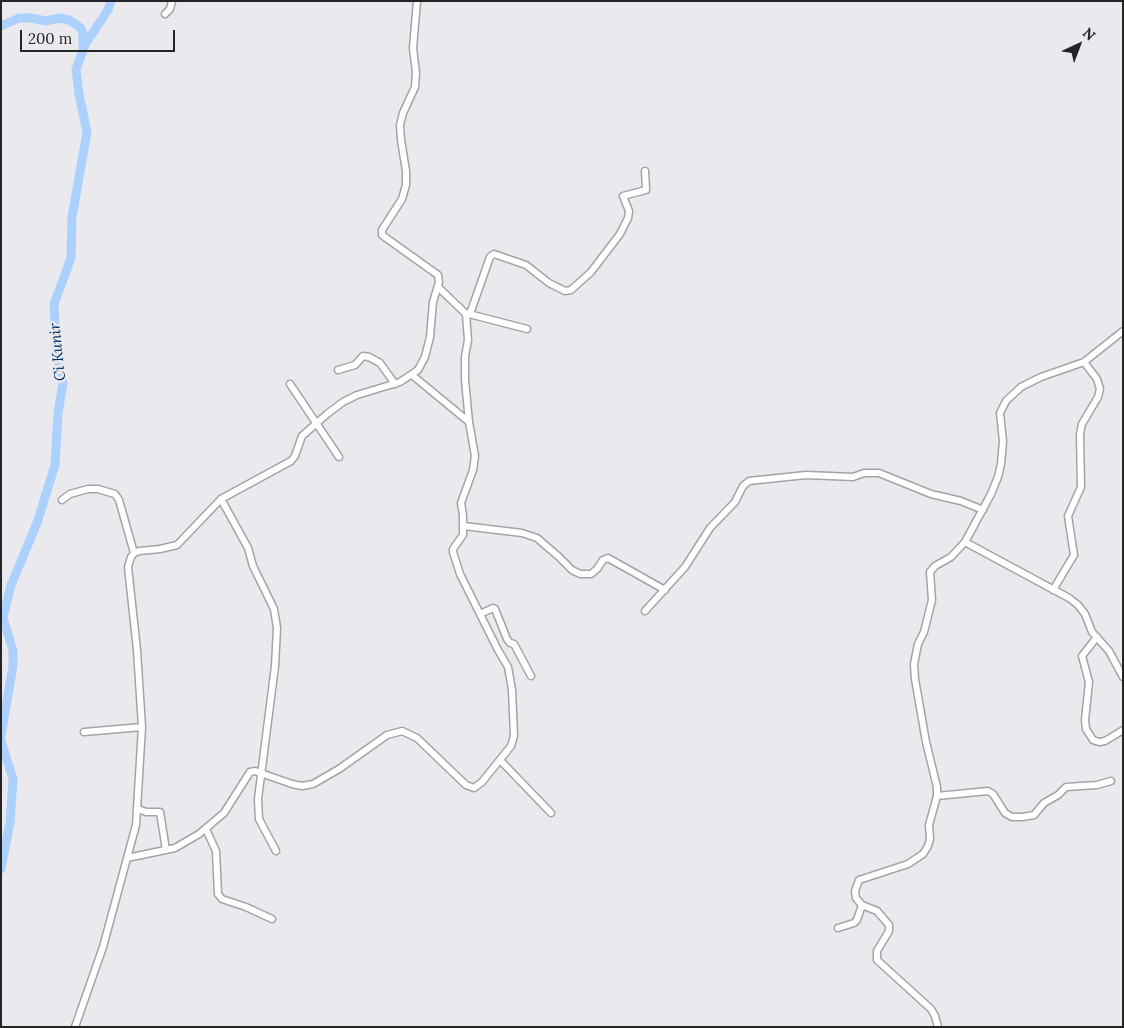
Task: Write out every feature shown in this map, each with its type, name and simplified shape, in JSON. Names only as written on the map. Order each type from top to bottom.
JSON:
[{"type":"street","points":[[165,14],[170,8],[172,1]]},
{"type":"street","points":[[76,1027],[100,956],[136,825],[138,809],[142,727],[137,650],[128,567],[134,553],[139,550],[160,549],[177,545],[221,499],[291,461],[295,456],[302,436],[315,423],[343,402],[371,390],[394,384],[412,374],[418,370],[426,357],[433,302],[439,278],[436,272],[382,235],[385,222],[402,199],[406,185],[400,125],[403,113],[416,87],[413,48],[417,1]]},
{"type":"street","points":[[127,858],[175,848],[206,829],[224,813],[248,775],[255,771],[292,784],[302,786],[313,784],[340,769],[387,735],[402,731],[417,738],[466,785],[474,788],[482,782],[511,746],[514,736],[508,667],[460,574],[452,552],[463,535],[464,526],[461,503],[474,470],[475,456],[469,422],[466,380],[467,314],[471,311],[490,257],[493,254],[526,265],[553,286],[567,291],[573,289],[591,272],[620,234],[628,218],[629,210],[623,196],[646,190],[645,171]]},
{"type":"street","points":[[438,287],[467,314],[527,329]]},
{"type":"street","points":[[938,1027],[931,1009],[877,960],[877,951],[890,927],[884,917],[877,911],[862,905],[856,898],[855,891],[859,880],[899,868],[923,854],[930,839],[929,826],[937,796],[937,787],[926,742],[914,664],[918,644],[924,632],[932,600],[930,572],[935,566],[951,557],[965,542],[983,510],[998,477],[1001,464],[1000,413],[1002,406],[1021,387],[1041,376],[1084,362],[1123,331]]},
{"type":"street","points":[[338,370],[354,365],[362,356],[369,357],[380,363],[394,384]]},
{"type":"street","points":[[1053,590],[1074,555],[1068,516],[1081,487],[1080,434],[1082,424],[1098,397],[1100,389],[1097,379],[1084,362]]},
{"type":"street","points":[[412,374],[469,422]]},
{"type":"street","points":[[290,384],[339,458]]},
{"type":"street","points":[[645,611],[685,568],[710,528],[736,502],[743,486],[751,480],[806,475],[853,477],[864,473],[879,473],[932,494],[961,501],[983,510]]},
{"type":"street","points":[[62,500],[70,494],[88,490],[98,489],[115,494],[119,500],[134,553]]},
{"type":"street","points":[[221,499],[248,548],[253,566],[274,609],[277,628],[275,666],[258,799],[259,819],[276,852]]},
{"type":"street","points":[[464,526],[522,533],[537,538],[572,570],[580,574],[590,574],[606,558],[665,590]]},
{"type":"street","points":[[965,542],[1069,598],[1082,608],[1092,632],[1109,651],[1123,677]]},
{"type":"street","points":[[480,614],[493,608],[495,609],[507,639],[514,644],[531,676]]},
{"type":"street","points":[[1097,637],[1082,657],[1089,682],[1085,720],[1086,729],[1093,740],[1099,742],[1105,741],[1123,730]]},
{"type":"street","points":[[84,732],[142,727]]},
{"type":"street","points":[[500,760],[551,813]]},
{"type":"street","points":[[937,796],[988,791],[993,794],[1005,813],[1012,817],[1022,817],[1034,815],[1044,803],[1058,795],[1066,786],[1097,785],[1112,781]]},
{"type":"street","points":[[138,809],[146,812],[160,812],[166,850]]},
{"type":"street","points":[[206,829],[216,851],[218,894],[222,899],[272,919]]},
{"type":"street","points":[[838,928],[854,923],[857,920],[862,905]]},
{"type":"waterway","name":"Ci Kunir","points":[[1,735],[13,666],[13,651],[3,618],[11,585],[37,523],[55,465],[58,413],[63,383],[56,345],[54,304],[71,258],[72,217],[87,132],[76,69],[86,43],[108,10],[111,1]]},
{"type":"waterway","points":[[1,26],[19,18],[46,21],[59,18],[69,20],[81,28],[83,47]]},
{"type":"waterway","name":"Ci Kunir","points":[[1,741],[13,779],[10,822],[1,869]]}]
